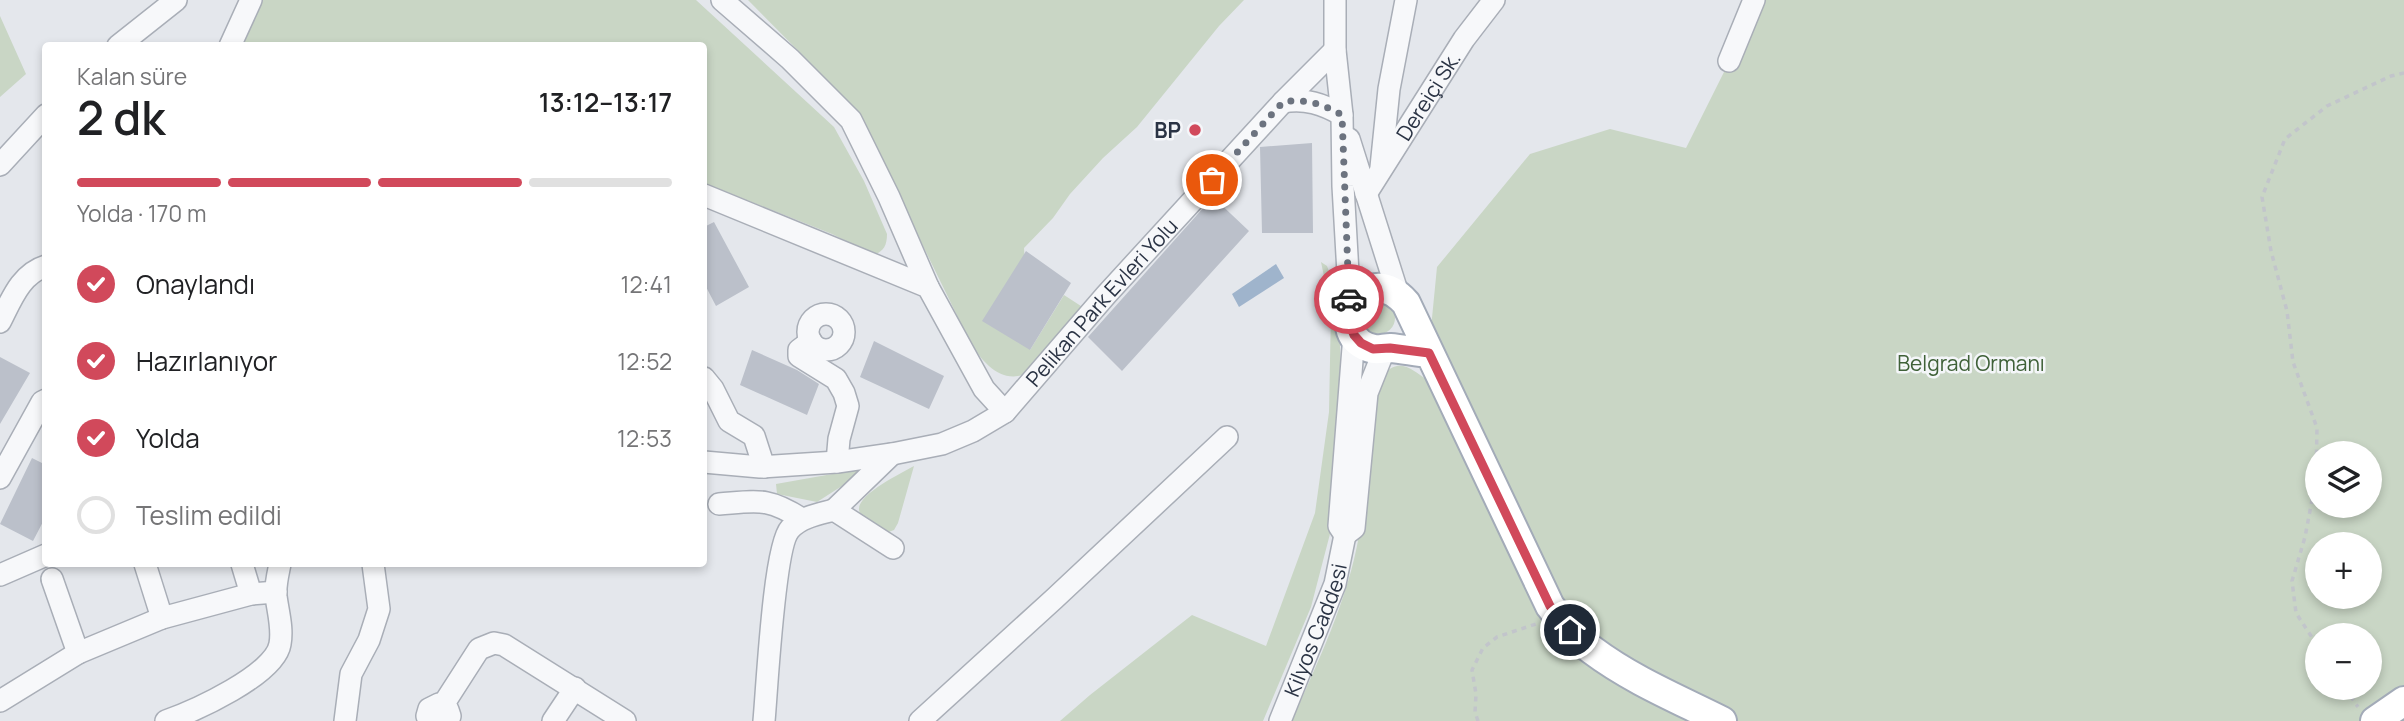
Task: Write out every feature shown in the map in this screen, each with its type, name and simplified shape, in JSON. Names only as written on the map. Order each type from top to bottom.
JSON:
[{"type":"main road","points":[[1429,353],[1373,349],[1361,343],[1352,322],[1363,293],[1375,289],[1388,290],[1404,304],[1429,353],[1550,606],[1570,630],[1590,649],[1642,682],[1722,721]]},
{"type":"main road","points":[[1388,348],[1404,337],[1408,329],[1404,304]]},
{"type":"main road","points":[[2367,715],[2404,701]]},
{"type":"street","points":[[124,42],[176,0]]},
{"type":"street","points":[[232,42],[251,0]]},
{"type":"street","points":[[722,0],[790,59],[851,120],[890,197],[928,287],[984,389],[1005,412]]},
{"type":"street","points":[[1335,0],[1335,50],[1342,115],[1352,322],[1339,526],[1345,535],[1354,528],[1367,393],[1388,348]]},
{"type":"street","points":[[1381,169],[1391,76],[1406,0]]},
{"type":"street","name":"Dereiçi Sk.","points":[[1366,194],[1464,39],[1494,0]]},
{"type":"street","points":[[1729,61],[1754,0]]},
{"type":"street","name":"Pelikan Park Evleri Yolu","points":[[707,461],[764,467],[837,462],[892,454],[942,444],[973,431],[1005,412],[1106,295],[1283,102],[1335,50]]},
{"type":"street","points":[[1283,102],[1306,101],[1325,106],[1342,115],[1404,304]]},
{"type":"street","points":[[0,165],[42,119]]},
{"type":"street","points":[[707,196],[928,287]]},
{"type":"street","points":[[0,322],[20,284],[42,269]]},
{"type":"street","points":[[811,341],[799,350],[799,356],[836,379],[848,406],[839,439],[837,462]]},
{"type":"street","points":[[707,382],[729,421],[754,436],[764,467]]},
{"type":"street","points":[[0,478],[42,402]]},
{"type":"street","points":[[920,721],[1227,437]]},
{"type":"street","points":[[765,721],[777,577],[783,539],[790,528],[802,519],[834,510],[892,454]]},
{"type":"street","points":[[719,504],[764,501],[784,508],[802,519]]},
{"type":"street","points":[[834,510],[893,548]]},
{"type":"street","name":"Kilyos Caddesi","points":[[1280,721],[1335,584],[1345,535]]},
{"type":"street","points":[[0,575],[42,557]]},
{"type":"street","points":[[146,567],[162,618]]},
{"type":"street","points":[[243,567],[251,594]]},
{"type":"street","points":[[166,721],[191,712],[269,666],[280,648],[281,628],[275,592],[279,567]]},
{"type":"street","points":[[345,721],[351,674],[369,640],[379,609],[373,567]]},
{"type":"street","points":[[52,579],[78,653]]},
{"type":"street","points":[[0,701],[78,653],[162,618],[251,594],[275,592]]},
{"type":"street","points":[[440,716],[480,649],[494,643],[504,645],[625,721]]},
{"type":"street","points":[[553,721],[575,688]]},
{"type":"path","points":[[2305,627],[2296,614],[2292,581],[2305,537],[2316,479],[2317,428],[2292,362],[2287,311],[2271,251],[2262,197],[2285,139],[2327,106],[2390,76],[2404,73]]},
{"type":"path","points":[[1478,721],[1472,670],[1483,648],[1497,637],[1541,622],[1550,606]]},
{"type":"path","points":[[2355,700],[2367,715]]},
{"type":"green space","points":[[263,0],[696,0],[834,127],[864,181],[887,234],[886,244],[874,255],[832,234],[707,184],[707,42],[240,42]]},
{"type":"green space","points":[[748,0],[1244,0],[1219,26],[1137,127],[1103,158],[1024,248],[1030,350],[1064,295],[1084,308],[1023,375],[1006,376],[992,369],[971,344],[856,109]]},
{"type":"green space","name":"Belgrad Ormanı","points":[[1760,0],[2404,0],[2404,721],[1292,721],[1348,583],[1359,535],[1369,425],[1378,385],[1385,373],[1396,366],[1412,369],[1426,379],[1437,267],[1530,154],[1610,129],[1686,148]]},
{"type":"green space","points":[[0,16],[26,74],[0,97]]},
{"type":"green space","points":[[1321,262],[1327,266],[1331,277],[1339,315],[1341,375],[1331,530],[1311,607],[1263,721],[1060,721],[1192,615],[1266,646],[1315,513],[1329,412],[1331,310]]},
{"type":"green space","points":[[1379,302],[1390,307],[1395,318],[1390,329],[1379,334],[1368,329],[1363,318],[1368,307]]},
{"type":"green space","points":[[914,466],[898,523],[894,530],[886,533],[865,519],[859,507],[879,486]]},
{"type":"green space","points":[[866,468],[817,502],[777,494],[776,484]]},
{"type":"water","points":[[1276,264],[1284,278],[1239,307],[1232,294]]},
{"type":"building","points":[[1312,143],[1313,233],[1262,233],[1260,147]]},
{"type":"building","points":[[1213,197],[1249,231],[1122,371],[1088,337]]},
{"type":"building","points":[[714,222],[749,287],[716,306],[707,289],[707,226]]},
{"type":"building","points":[[1026,251],[1071,283],[1030,350],[982,321]]},
{"type":"building","points":[[874,341],[944,376],[929,409],[860,377]]},
{"type":"building","points":[[752,350],[797,370],[819,384],[807,415],[740,385]]},
{"type":"building","points":[[0,357],[30,373],[0,424]]},
{"type":"building","points":[[32,458],[42,463],[42,524],[33,541],[0,524]]},
{"type":"way so far","points":[[1212,180],[1283,102],[1306,101],[1325,106],[1342,115],[1349,299]]},
{"type":"place","name":"BP","points":[[1195,130]]},
{"type":"route","points":[[1349,299],[1349,323],[1361,343],[1373,349],[1390,348],[1429,353],[1550,606],[1570,630]]}]
